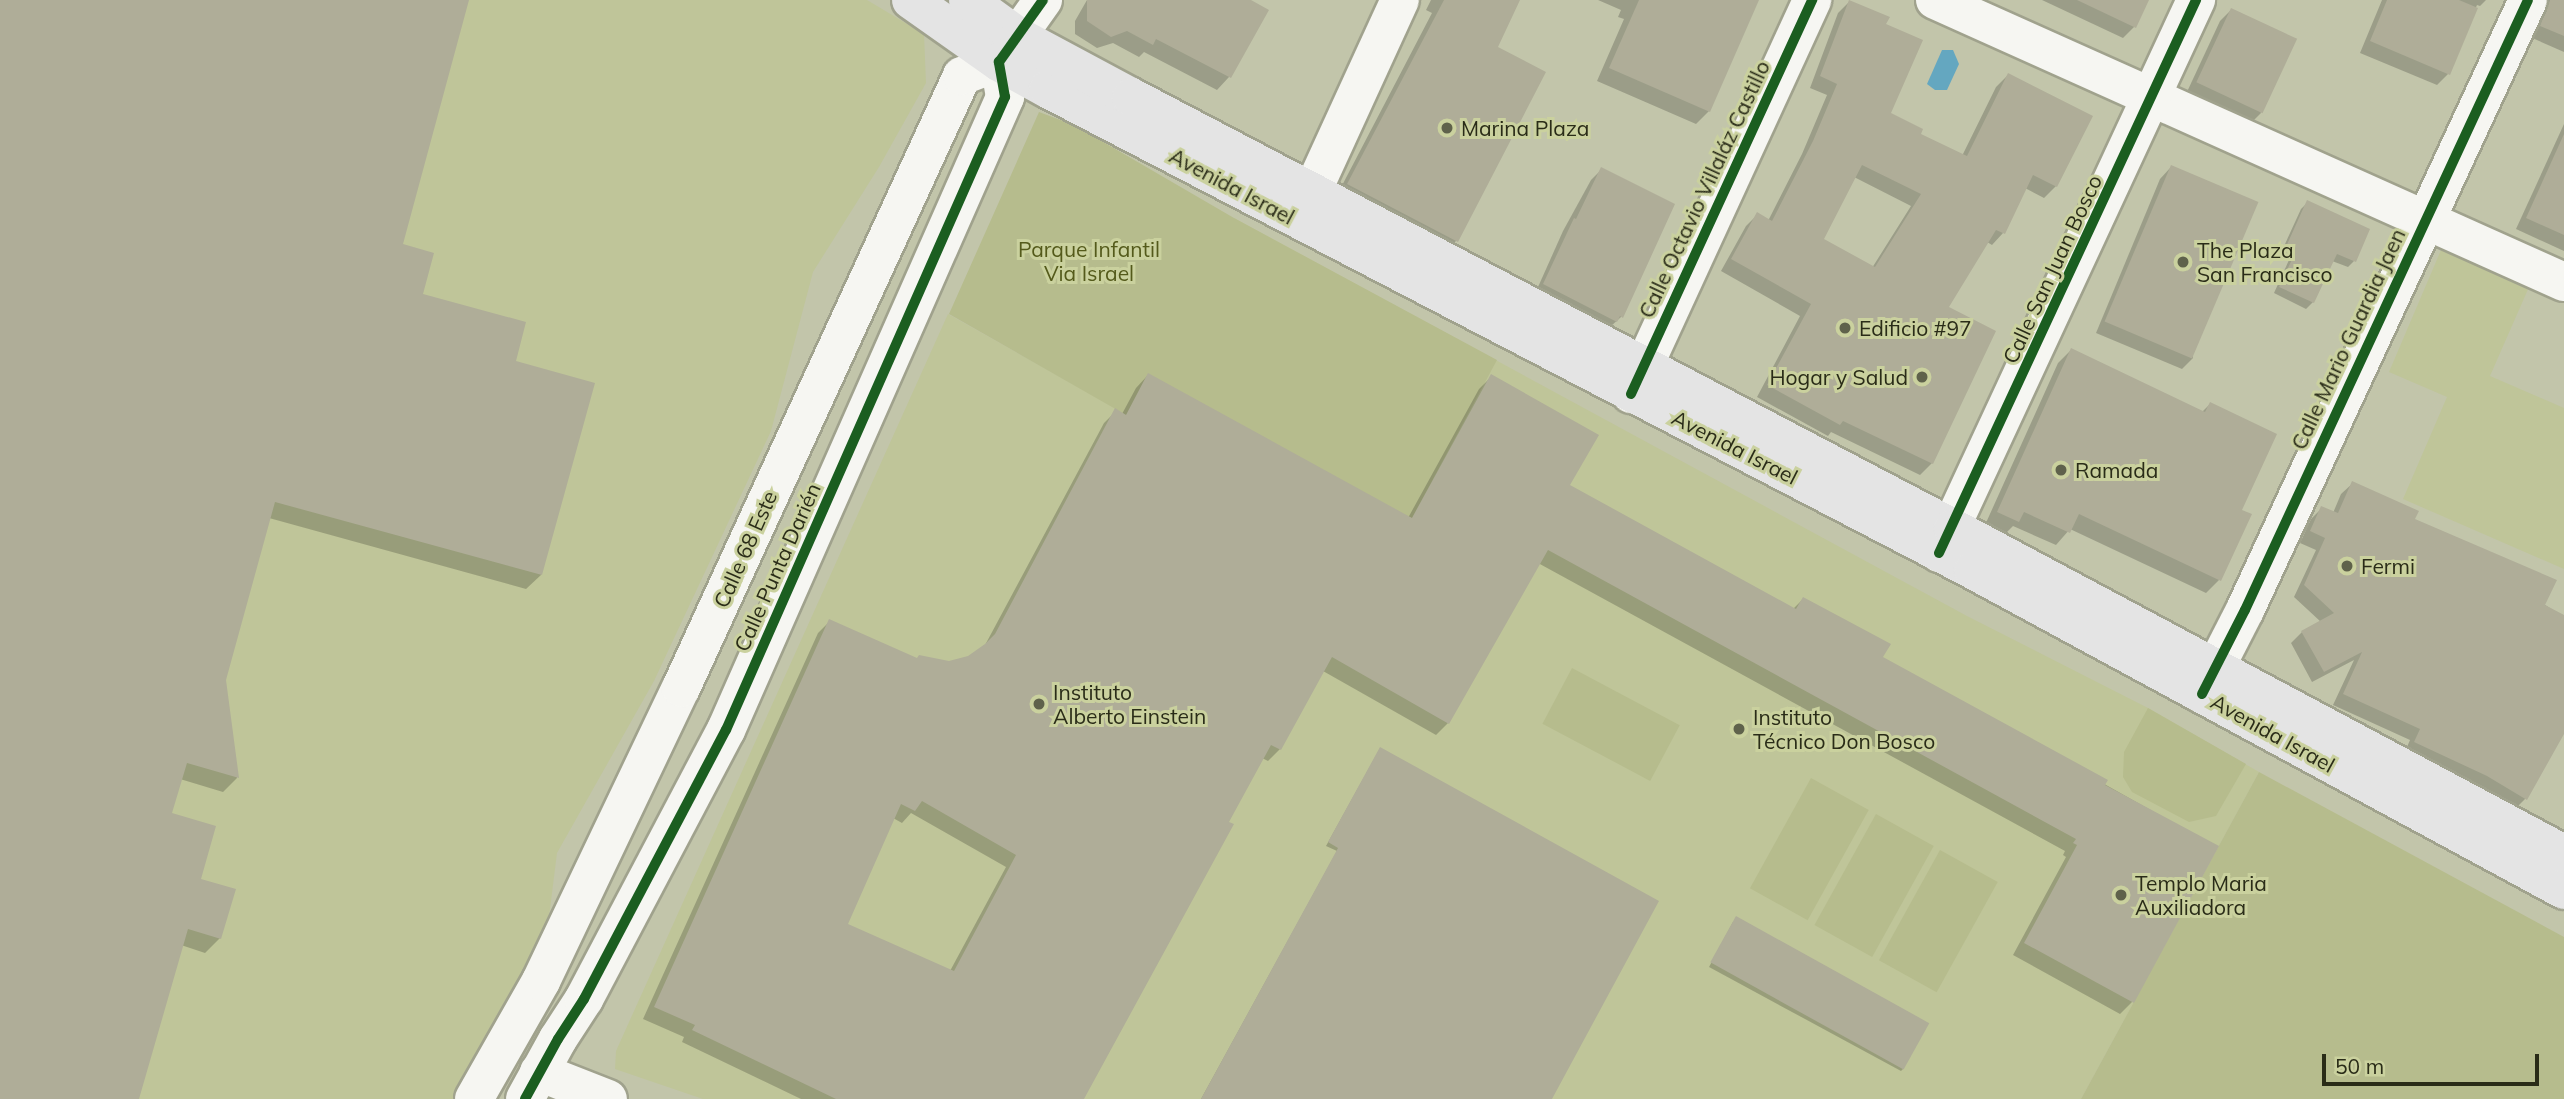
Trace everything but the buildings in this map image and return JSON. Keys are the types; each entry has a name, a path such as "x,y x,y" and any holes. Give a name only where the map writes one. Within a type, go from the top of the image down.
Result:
{"main road":[{"name":"Avenida Israel","path":"911,0 2209,680 2564,854"},
{"name":"Avenida Israel","path":"968,0 1009,50 1312,192 1637,381"},
{"name":"Avenida Israel","path":"2209,680 2564,890"}],"street":[{"path":"1009,50 1043,0"},
{"path":"1312,192 1400,0"},
{"name":"Calle Octavio Villaláz Castillo","path":"1637,381 1812,0"},
{"path":"1935,0 2564,282"},
{"name":"Calle San Juan Bosco","path":"1946,540 2154,96 2196,0"},
{"name":"Calle Mario Guardia Jaen","path":"2209,680 2528,0"},
{"name":"Calle 68 Este","path":"474,1099 541,981 681,688 962,76 1009,50"},
{"name":"Calle Punta Darién","path":"532,1086 584,999 726,730 1005,97 1009,50"},
{"path":"532,1086 608,1099"}],"shaded area":[{"path":"0,0 867,0 924,34 926,83 879,167 813,272 771,431 654,681 557,853 541,981 474,1099 0,1099"},
{"path":"1234,218 1967,616 2148,708 2259,772 2081,1099 703,1099 615,1069 616,1051 948,314 1126,414"},
{"path":"2441,250 2529,287 2490,376 2564,408 2564,569 2403,499 2447,397 2389,372"}],"green space":[{"name":"Parque Infantil Via Israel","path":"1039,112 1074,125 1234,218 1497,360 1412,518 1126,415 949,314"},
{"path":"1572,668 1680,725 1650,781 1542,724"},
{"path":"2148,708 2246,764 2216,816 2189,822 2132,792 2123,777 2124,752"},
{"path":"2259,772 2564,937 2564,1099 2081,1099"},
{"path":"1811,778 1869,810 1808,920 1750,888"},
{"path":"1876,814 1934,846 1872,957 1814,925"},
{"path":"1940,850 1998,882 1937,992 1879,960"}],"water":[{"path":"1942,50 1953,50 1959,64 1947,90 1935,90 1927,84"}],"cycle path":[{"path":"525,1099 584,999 726,730 1005,97 999,62 1043,0"},
{"path":"1631,394 1812,0"},
{"path":"1939,553 2196,0"},
{"path":"2202,694 2245,610 2528,0"}],"place":[{"name":"Marina Plaza","path":"1447,128"},
{"name":"The Plaza San Francisco","path":"2183,262"},
{"name":"Edificio #97","path":"1845,328"},
{"name":"Hogar y Salud","path":"1922,377"},
{"name":"Ramada","path":"2061,470"},
{"name":"Fermi","path":"2347,566"},
{"name":"Instituto Alberto Einstein","path":"1039,704"},
{"name":"Instituto Técnico Don Bosco","path":"1739,729"},
{"name":"Templo Maria Auxiliadora","path":"2121,895"}]}
